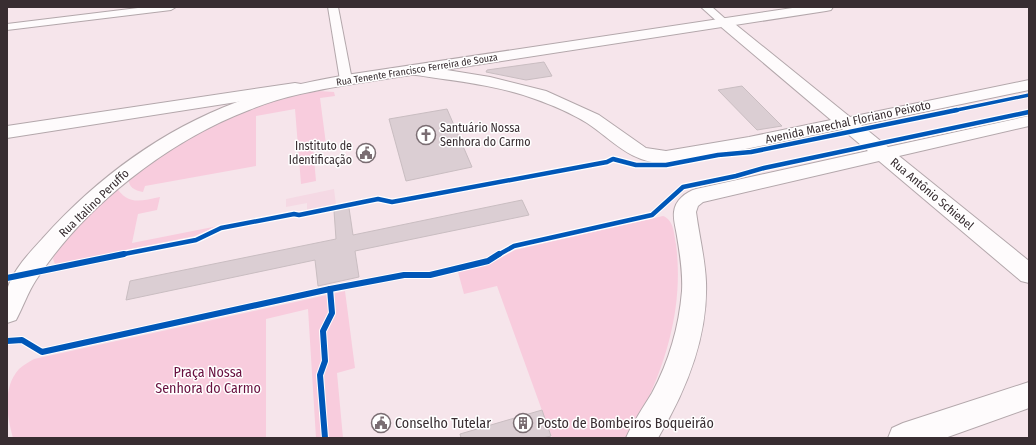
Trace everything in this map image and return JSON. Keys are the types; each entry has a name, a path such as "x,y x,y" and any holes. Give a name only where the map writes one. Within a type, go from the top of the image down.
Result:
{"street":[{"path":"7,26 171,7"},
{"path":"333,7 346,80"},
{"name":"Rua Antônio Schiebel","path":"706,7 1029,274"},
{"name":"Rua Tenente Francisco Ferreira de Souza","path":"7,132 826,7"},
{"name":"Avenida Marechal Floriano Peixoto","path":"416,70 490,82 540,95 587,116 641,153 666,156 749,143 1029,85"},
{"name":"Rua Italino Peruffo","path":"7,313 28,274 61,234 106,187 144,157 208,121 259,100 290,91 346,80"},
{"path":"641,438 657,412 674,377 687,341 692,316 694,289 692,260 685,212 691,199 696,196 1029,121"},
{"path":"7,286 28,274"},
{"path":"903,438 1029,395"}],"shaded area":[{"path":"334,189 336,205 307,210 307,203 286,207 286,199"}],"green space":[{"path":"319,91 334,92 335,96 320,98 326,144 313,147 316,181 301,184 295,109 256,116 256,166 145,186 143,192 134,189 130,185 129,175 220,119 285,97"},
{"path":"115,185 124,196 129,199 146,200 160,197 157,210 138,214 132,243 218,226 195,236 55,264 53,259 57,249"},
{"path":"663,216 667,218 674,232 678,265 678,285 673,325 668,344 662,364 645,406 625,438 552,438 497,286 464,294 458,272 490,264 515,250"},
{"name":"Praça Nossa Senhora do Carmo","path":"345,291 355,368 337,373 343,438 316,438 308,309 266,319 266,438 13,438 7,402 10,385 19,369 34,359"}],"building":[{"path":"544,62 552,76 526,80 486,72 487,70"},
{"path":"742,86 782,126 757,130 718,90"},
{"name":"Santuário Nossa Senhora do Carmo","path":"447,109 472,167 406,181 389,119"},
{"path":"522,200 529,215 355,251 359,277 318,286 315,260 126,300 130,281 336,239 334,211 349,208 353,235"},
{"name":"Posto de Bombeiros Boqueirão","path":"542,410 551,436 543,438 461,438 460,434"}],"cycle path":[{"path":"7,278 196,240 221,228 294,214 299,215 378,199 392,202 607,162 613,159 636,165 666,165 718,155 751,152 1029,95"},
{"path":"7,341 22,340 42,352 330,289 404,275 430,275 488,261 514,246 652,215 683,187 736,176 764,168 1029,112"},
{"path":"325,438 320,375 325,361 323,331 332,313 330,289"}],"place":[{"name":"Santuário Nossa Senhora do Carmo","path":"426,135"},
{"name":"Instituto de Identificação","path":"366,153"},
{"name":"Conselho Tutelar","path":"381,423"},
{"name":"Posto de Bombeiros Boqueirão","path":"523,423"}]}
